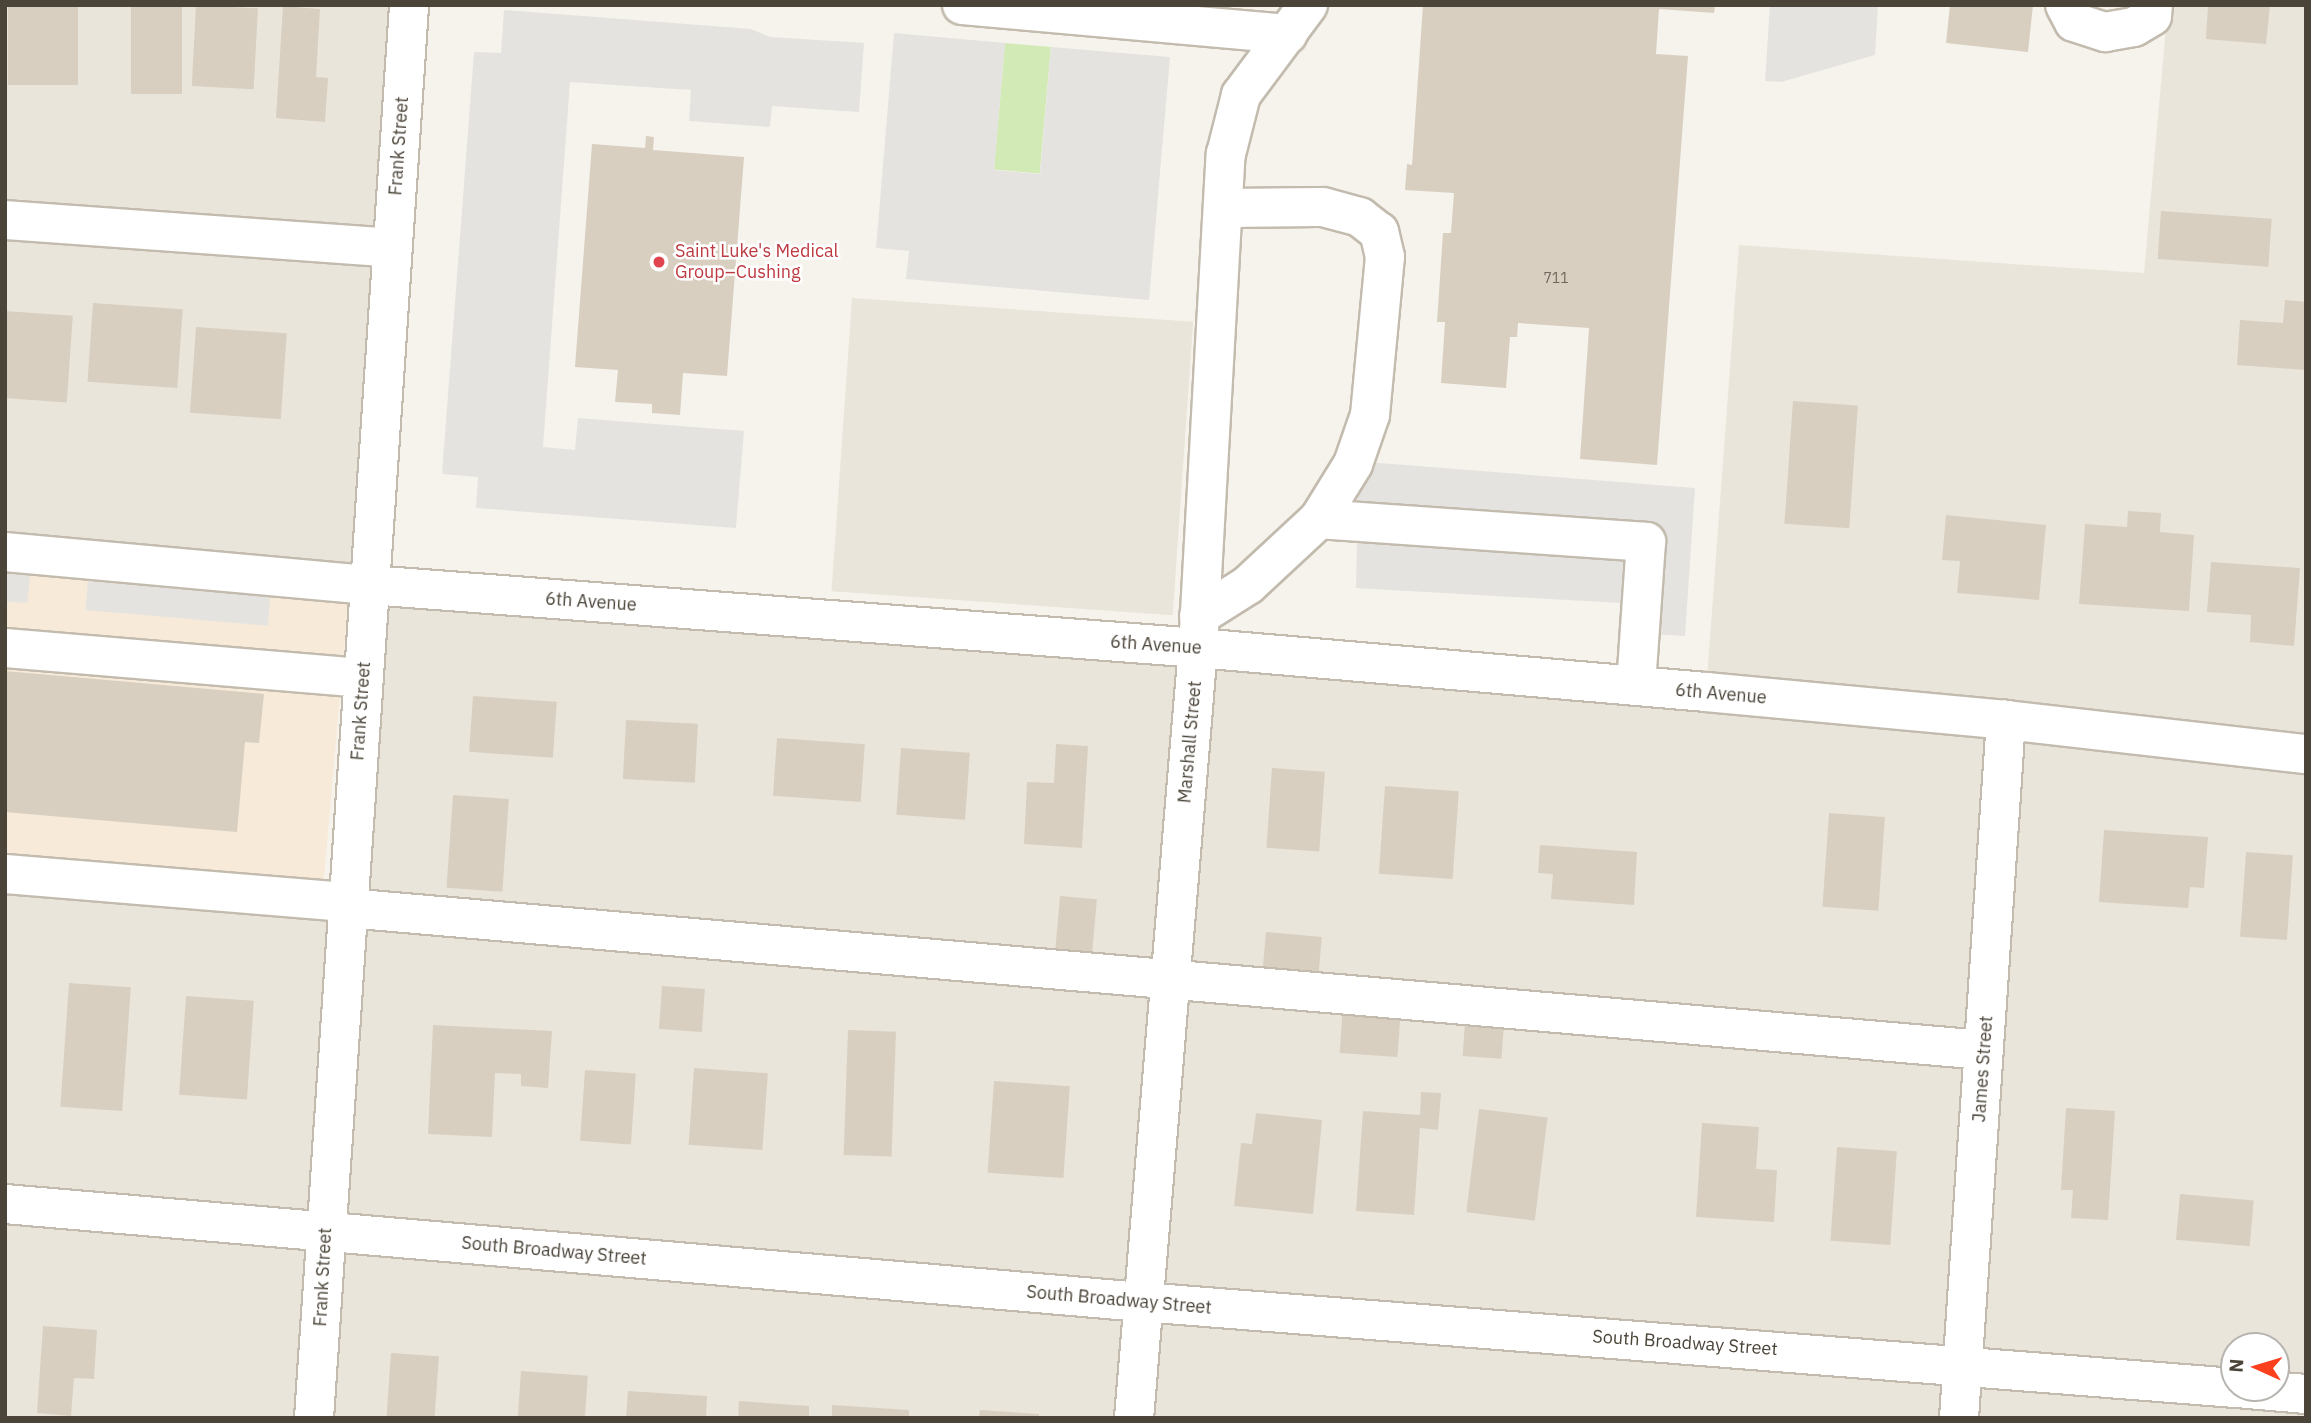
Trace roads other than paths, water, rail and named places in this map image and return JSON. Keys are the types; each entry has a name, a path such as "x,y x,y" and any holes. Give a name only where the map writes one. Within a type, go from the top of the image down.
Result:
{"street":[{"name":"Frank Street","path":"314,1418 409,5"},
{"path":"962,5 1298,20"},
{"path":"2065,5 2074,22 2105,32 2134,27 2152,16 2153,5"},
{"name":"Marshall Street","path":"1134,1418 1198,632 1226,153 1241,95 1298,20"},
{"path":"1198,632 1319,519 1353,464 1370,415 1385,257 1379,232 1360,217 1323,207 1223,208"},
{"path":"5,220 392,248"},
{"path":"1319,519 1646,541 1636,686"},
{"name":"6th Avenue","path":"5,552 370,585 1198,632 1636,686 2006,720 2306,754"},
{"path":"5,648 363,678"},
{"name":"James Street","path":"1959,1418 2006,720"},
{"path":"5,874 1169,980 1984,1050"},
{"name":"South Broadway Street","path":"5,1204 1142,1302 1962,1364 2220,1387"}],"place":[{"name":"Saint Luke's Medical Group–Cushing","path":"659,262"}]}
